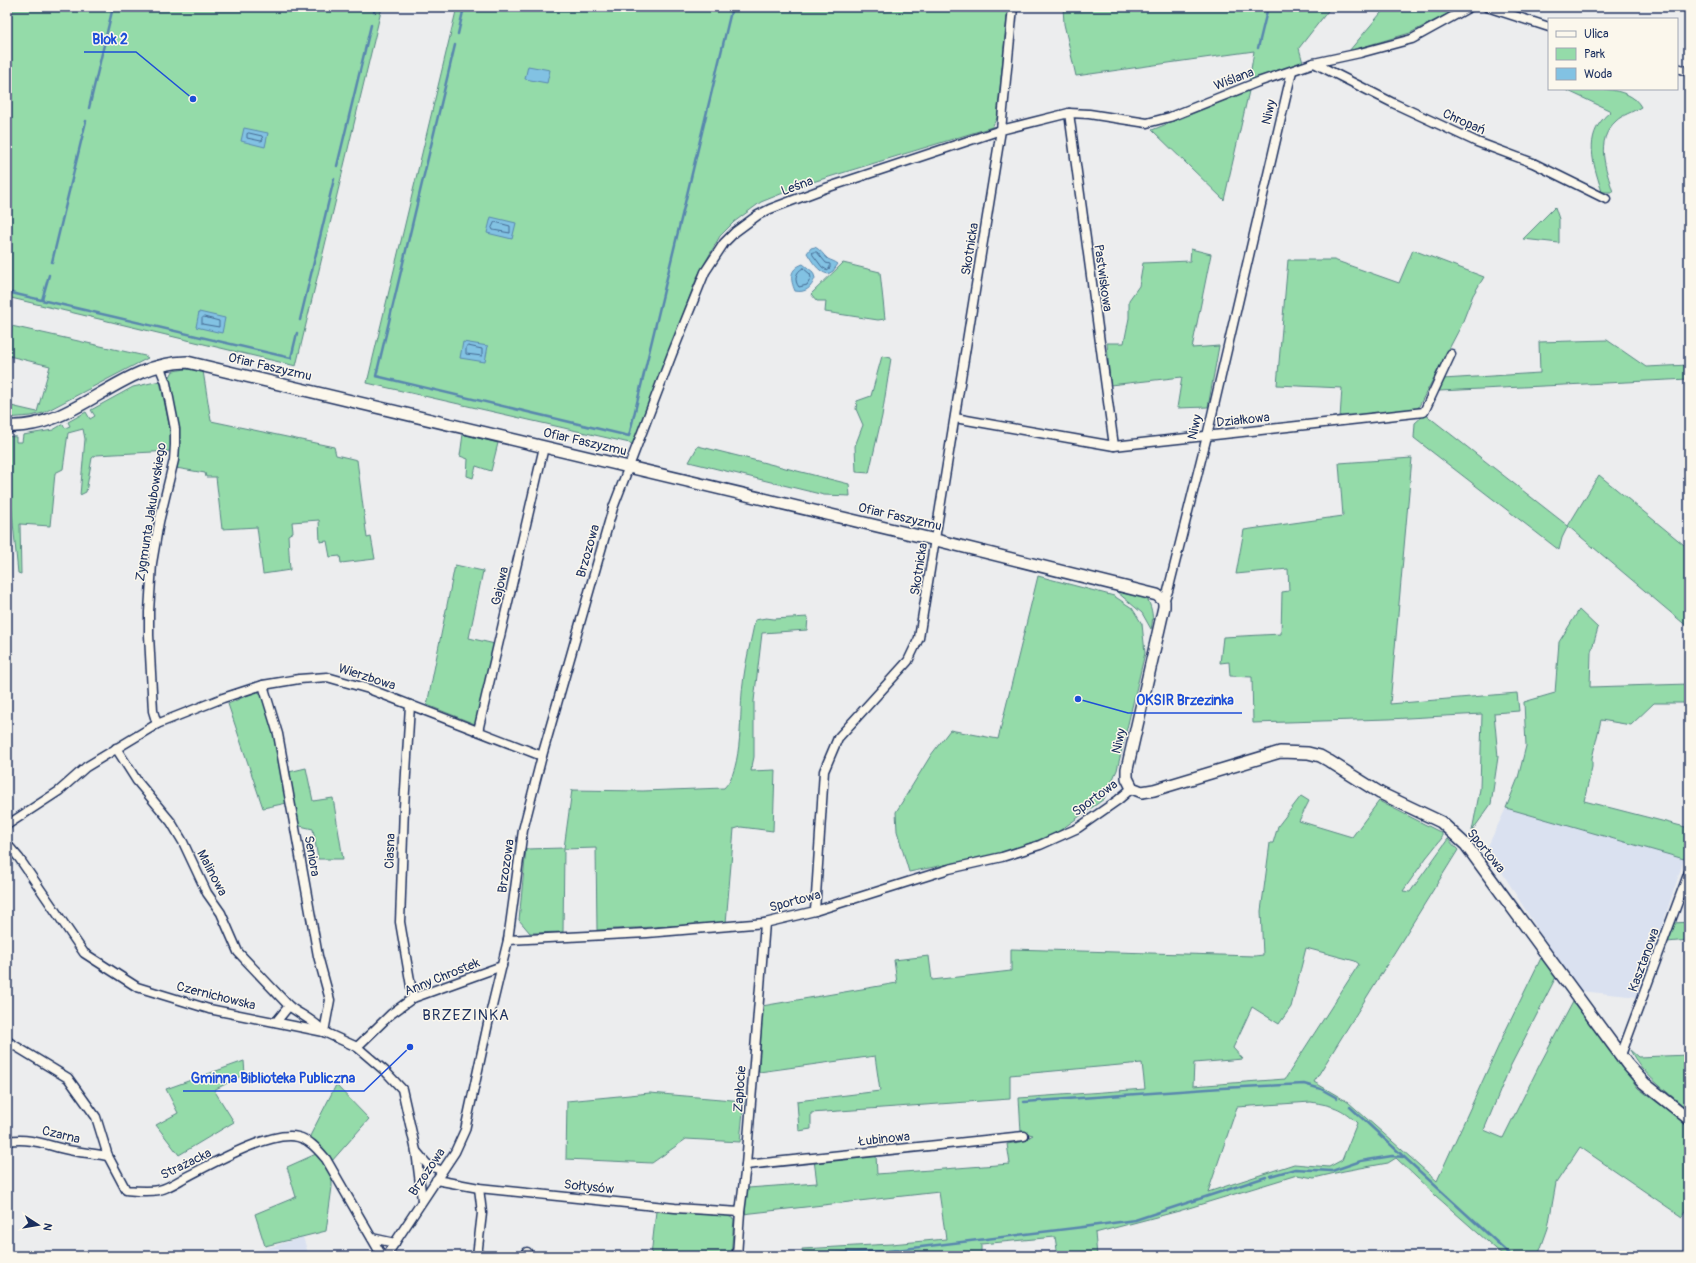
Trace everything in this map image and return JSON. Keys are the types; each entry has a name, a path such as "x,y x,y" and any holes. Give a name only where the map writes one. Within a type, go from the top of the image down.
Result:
{"street":[{"path":"1001,130 1013,7"},
{"name":"Wiślana","path":"1001,130 1069,113 1089,114 1147,123 1170,117 1258,82 1314,63 1360,53 1412,39 1470,7"},
{"path":"1487,7 1548,27"},
{"name":"Chropań","path":"1314,63 1392,103 1477,142 1533,163 1606,200"},
{"path":"1678,68 1689,72"},
{"name":"Niwy","path":"1132,788 1127,778 1127,769 1164,607 1164,601 1168,591 1207,436 1292,71"},
{"name":"Pastwiskowa","path":"1069,113 1114,446"},
{"name":"Skotnicka","path":"815,911 824,771 838,738 908,661 919,638 1001,130"},
{"name":"Leśna","path":"630,467 672,354 706,272 724,243 735,232 758,215 793,200 1001,130"},
{"name":"Działkowa","path":"955,418 1114,446 1424,412 1451,354"},
{"name":"Ofiar Faszyzmu","path":"7,426 21,427 38,424 51,419 123,380 159,365 173,362 200,364 1150,592 1157,595 1164,601"},
{"name":"Zygmunta Jakubowskiego","path":"157,724 154,711 149,635 152,563 159,522 174,460 175,445 175,429 166,383 159,365"},
{"name":"Gajowa","path":"478,731 544,447"},
{"name":"Brzozowa","path":"386,1256 455,1152 465,1130 473,1101 489,1019 508,940 523,830 542,756 613,508 630,467"},
{"name":"Wierzbowa","path":"157,724 223,698 263,685 299,679 328,677 369,689 542,756"},
{"name":"Seniora","path":"263,685 278,734 318,956 330,1000 324,1032"},
{"name":"Ciasna","path":"410,705 404,807 400,922 413,998"},
{"path":"7,825 59,791 86,767 157,724"},
{"name":"Malinowa","path":"116,748 137,781 175,829 207,893 221,913 238,952 289,1006 300,1015 320,1026 324,1032"},
{"name":"Sportowa","path":"508,940 647,933 765,923 815,911 949,869 1002,857 1040,845 1078,828 1118,800 1132,788 1142,792 1154,790 1280,752 1308,753 1320,756 1380,793 1441,822 1466,845 1569,982 1621,1056 1644,1083 1689,1119"},
{"name":"Czernichowska","path":"7,844 19,858 84,953 137,987 209,1009 324,1032 357,1047 385,1071 402,1090 416,1151 422,1200"},
{"name":"Kasztanowa","path":"1621,1056 1689,872"},
{"name":"Zapłocie","path":"737,1256 740,1212 746,1165 765,923"},
{"name":"Anny Chrostek","path":"357,1047 391,1014 413,998 502,966"},
{"path":"276,1022 289,1006"},
{"name":"Strażacka","path":"7,1041 68,1078 96,1117 108,1156 126,1190 144,1192 161,1190 248,1147 284,1136 297,1137 306,1140 315,1146 326,1159 382,1256"},
{"name":"Łubinowa","path":"746,1165 1024,1136"},
{"name":"Czarna","path":"7,1141 35,1140 73,1151 108,1156"},
{"path":"416,1151 427,1164 442,1171"},
{"name":"Sołtysów","path":"436,1180 479,1188 675,1208 740,1212"},
{"path":"477,1256 482,1213 479,1188"},
{"path":"372,1238 395,1243"}],"shaded area":[{"path":"1506,808 1684,859 1639,997 1580,991 1541,935 1487,848"},
{"path":"303,1237 309,1256 242,1256"}],"green space":[{"path":"7,7 382,7 296,366 7,297"},
{"path":"457,7 1008,7 997,118 992,127 803,185 761,202 734,222 720,236 697,277 634,444 367,383"},
{"path":"1063,7 1331,7 1299,48 1303,63 1249,82 1254,51 1076,76 1064,24"},
{"path":"1386,7 1461,7 1410,33 1349,51"},
{"path":"1566,90 1617,91 1627,94 1641,107 1618,119 1609,129 1605,137 1605,165 1613,192 1602,192 1594,165 1592,146 1593,137 1603,119 1611,111"},
{"path":"1249,91 1224,200 1152,130"},
{"path":"1555,207 1559,219 1559,243 1523,239"},
{"path":"1191,249 1211,254 1192,348 1219,346 1208,407 1177,408 1182,377 1110,385 1107,343 1124,343 1129,318 1129,300 1139,286 1143,263 1190,261"},
{"path":"1413,250 1484,277 1473,295 1461,326 1418,408 1410,411 1340,418 1342,388 1277,385 1288,260 1334,260 1399,283"},
{"path":"843,263 880,272 885,319 878,320 825,312 826,301 817,301 811,294"},
{"path":"7,325 145,356 148,358 43,413 31,416 7,418 7,405 37,412 50,366 9,356 7,361"},
{"path":"1607,340 1646,367 1689,365 1689,379 1439,391 1443,379 1540,373 1539,342"},
{"path":"882,356 891,358 882,416 869,473 856,472 855,446 863,425 856,409 857,401 871,396"},
{"path":"186,369 203,371 211,421 334,447 336,455 357,460 367,538 371,537 375,559 341,563 340,556 330,557 327,541 320,542 319,520 292,522 293,532 288,535 290,570 263,574 257,527 222,529 216,477 206,477 205,473 176,468 168,381 173,371"},
{"path":"160,381 170,429 172,451 96,455 92,458 86,492 80,495 85,439 83,429 68,433 63,469 55,473 50,526 20,524 21,574 18,573 10,492 7,485 7,436 16,437 16,442 22,442 23,435 53,430 63,424 65,428 70,426 68,422 86,412 90,419 95,416 91,410 133,387"},
{"path":"1425,414 1568,526 1562,538 1559,550 1414,438 1415,423"},
{"path":"463,434 498,443 491,471 476,466 473,478 467,476 468,459 460,456"},
{"path":"698,446 849,484 850,496 824,495 689,462"},
{"path":"1412,458 1390,704 1517,693 1519,711 1494,713 1498,757 1491,804 1472,831 1480,789 1482,714 1389,719 1253,723 1252,677 1230,676 1229,662 1220,663 1223,637 1281,634 1282,592 1289,591 1288,569 1236,574 1244,530 1343,516 1339,463"},
{"path":"1599,475 1689,549 1689,628 1568,526"},
{"path":"455,565 483,571 469,638 495,644 475,724 427,705"},
{"path":"1038,576 1114,596 1132,608 1142,624 1145,653 1117,770 1104,799 1055,834 1000,854 909,872 897,831 896,812 931,755 950,730 998,739"},
{"path":"1117,592 1141,596 1148,600 1152,614 1151,629 1142,613"},
{"path":"1579,610 1598,628 1591,652 1590,687 1689,684 1689,703 1654,703 1631,725 1601,720 1584,801 1689,828 1689,849 1684,859 1506,808 1518,778 1526,746 1524,702 1555,693 1559,642"},
{"path":"808,617 807,630 762,633 754,701 754,757 751,771 775,770 773,831 741,827 734,829 726,923 597,930 596,848 564,849 563,932 530,933 519,920 526,849 564,848 572,790 643,791 724,788 735,767 738,754 744,676 755,620 766,618"},
{"path":"257,691 262,695 274,732 287,803 263,808 228,704"},
{"path":"306,768 313,801 333,798 343,859 318,859 313,829 296,825 289,772"},
{"path":"1301,796 1309,801 1299,821 1352,837 1379,801 1442,833 1442,838 1403,891 1410,892 1448,839 1458,850 1314,1082 1348,1102 1437,1181 1504,1034 1542,956 1557,975 1510,1067 1484,1130 1503,1138 1573,1002 1638,1088 1689,1126 1689,1204 1682,1217 1580,1147 1556,1183 1548,1228 1538,1256 1504,1256 1436,1196 1396,1158 1388,1163 1314,1178 1297,1175 1179,1211 1095,1233 1097,1256 1058,1256 1055,1237 981,1244 981,1256 803,1256 802,1249 946,1239 939,1192 743,1214 748,1188 817,1183 814,1160 876,1155 877,1174 1010,1164 1007,1144 1021,1142 1033,1135 1021,1132 1019,1098 1145,1089 1142,1063 1010,1075 1010,1099 811,1113 811,1129 799,1131 797,1101 880,1091 875,1056 759,1072 762,1006 897,983 894,960 929,956 932,980 1011,971 1011,949 1263,955 1261,911 1270,843 1273,843 1278,826","holes":["1306,948 1355,961 1359,964 1285,1079 1193,1086 1194,1063 1243,1059 1233,1048 1252,1007 1279,1024 1291,1007","1311,1102 1341,1110 1357,1123 1342,1160 1329,1167 1294,1164 1208,1192 1237,1107"]},
{"path":"1689,922 1689,940 1667,942 1674,923"},
{"path":"1630,1050 1638,1057 1689,1055 1689,1106 1685,1107 1654,1081 1641,1067"},
{"path":"244,1061 245,1074 214,1090 234,1122 179,1155 156,1125 178,1113 166,1089"},
{"path":"336,1085 369,1119 331,1162 309,1138"},
{"path":"650,1093 744,1101 740,1142 686,1139 652,1163 566,1159 567,1101"},
{"path":"316,1154 332,1174 332,1187 326,1231 265,1246 255,1214 296,1197 287,1167"},
{"path":"656,1211 728,1216 734,1219 731,1256 651,1256"}],"water":[{"path":"528,66 550,70 547,83 525,79"},
{"path":"244,128 268,133 265,147 241,141"},
{"path":"491,217 516,223 512,239 487,233"},
{"path":"815,247 828,259 838,264 833,271 828,274 824,273 813,263 807,253 811,248"},
{"path":"803,264 813,272 815,278 812,285 808,289 795,291 792,282 792,275 798,266"},
{"path":"199,312 225,318 222,333 196,327"},
{"path":"463,342 488,346 485,362 460,358"}],"waterway":[{"path":"89,108 113,7"},
{"path":"374,12 375,7"},
{"path":"458,34 464,7"},
{"path":"455,45 376,376 629,436 732,7"},
{"path":"1258,48 1268,7"},
{"path":"337,166 371,25"},
{"path":"52,262 86,121"},
{"path":"300,320 334,179"},
{"path":"42,300 49,275"},
{"path":"7,292 291,358 297,333"},
{"path":"1024,1102 1222,1088 1304,1084 1321,1089 1337,1098"},
{"path":"1350,1107 1404,1157"},
{"path":"1270,1176 1295,1169 1332,1171 1361,1161 1392,1156 1404,1157 1512,1256"},
{"path":"809,1254 888,1251 1135,1220 1266,1177"}],"place":[{"name":"Blok 2","path":"193,99"},
{"name":"OKSIR Brzezinka","path":"1078,699"},
{"name":"Gminna Biblioteka Publiczna","path":"410,1047"}],"district":[{"name":"BRZEZINKA","path":"466,1015"}]}
